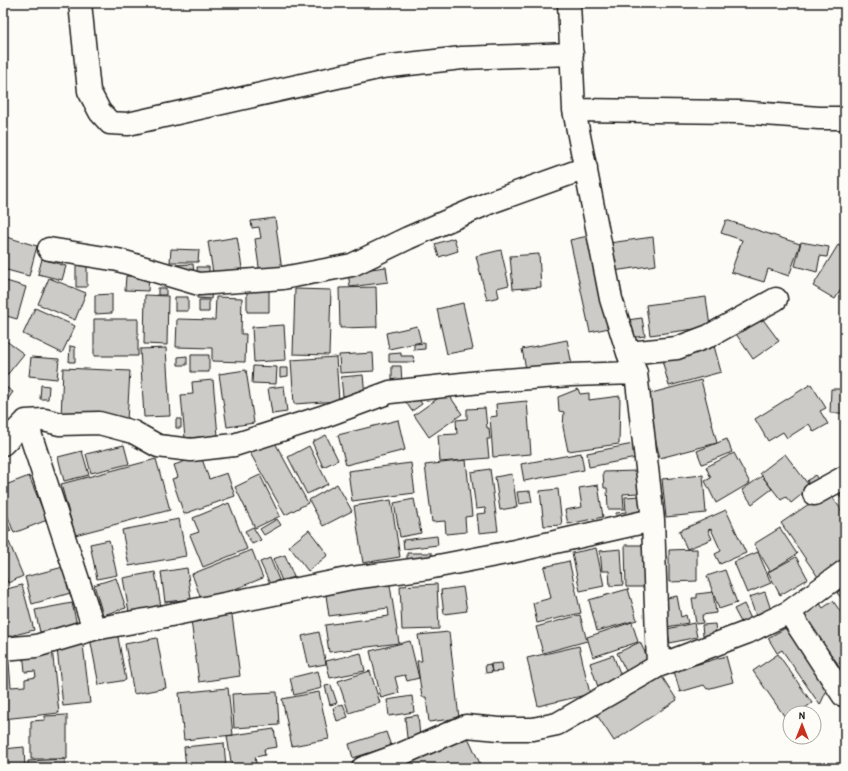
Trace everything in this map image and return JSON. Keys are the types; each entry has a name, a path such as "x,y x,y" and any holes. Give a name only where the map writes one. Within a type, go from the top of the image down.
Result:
{"street":[{"path":"80,3 89,91 100,112 110,122 128,124 382,67 462,58 572,54"},
{"path":"569,3 574,110 610,299 636,373 653,520 658,666"},
{"path":"574,110 738,112 819,118 845,118"},
{"path":"49,249 118,260 199,284 283,278 352,266 408,238 491,202 586,168"},
{"path":"628,353 677,348 709,336 776,299"},
{"path":"3,444 26,420 44,420 60,424 99,423 132,432 158,446 191,450 234,445 322,418 390,392 480,382 570,375 636,373"},
{"path":"26,420 94,629"},
{"path":"814,494 845,477"},
{"path":"3,649 36,646 94,629 151,619 352,578 428,568 506,553 653,520"},
{"path":"363,768 402,762 466,726 499,729 533,729 557,724 658,666 748,632 789,612 845,571"},
{"path":"789,612 843,695"}],"building":[{"path":"275,218 282,271 260,274 255,239 261,238 259,227 252,228 251,221"},
{"path":"726,220 800,244 789,276 768,269 764,282 731,272 742,240 721,233"},
{"path":"3,236 37,246 29,276 3,269"},
{"path":"588,236 609,328 590,332 570,240"},
{"path":"237,237 243,274 214,279 208,242"},
{"path":"653,237 656,265 613,271 609,243"},
{"path":"454,238 458,251 439,257 435,244"},
{"path":"801,242 829,247 827,257 820,256 817,272 795,266"},
{"path":"838,245 845,249 845,283 835,299 813,286"},
{"path":"171,249 199,250 198,262 170,262"},
{"path":"501,250 509,285 497,288 499,297 487,300 476,256"},
{"path":"539,254 541,287 513,289 510,256"},
{"path":"42,259 66,266 62,280 38,274"},
{"path":"76,260 87,260 87,287 76,287"},
{"path":"193,264 194,274 174,265"},
{"path":"197,267 209,267 209,280 198,280"},
{"path":"386,267 388,282 350,287 348,272"},
{"path":"126,276 149,276 148,291 125,290"},
{"path":"49,278 86,293 75,320 38,304"},
{"path":"3,280 26,287 17,319 3,315"},
{"path":"376,287 377,327 340,328 339,288"},
{"path":"158,288 166,288 166,295 158,295"},
{"path":"198,288 212,289 211,299 197,298"},
{"path":"247,288 269,288 269,312 247,312"},
{"path":"295,289 331,290 329,355 293,354"},
{"path":"112,294 112,313 95,314 95,295"},
{"path":"145,295 168,296 167,345 144,344"},
{"path":"175,297 188,297 188,311 175,311"},
{"path":"216,297 242,298 241,334 246,334 245,362 212,361 212,348 176,347 177,319 215,320"},
{"path":"706,297 710,327 650,335 646,305"},
{"path":"199,300 209,300 209,312 199,312"},
{"path":"463,303 473,349 447,354 437,309"},
{"path":"35,308 75,326 62,353 23,334"},
{"path":"759,314 779,341 753,359 734,331"},
{"path":"642,318 645,336 629,338 627,320"},
{"path":"94,319 138,319 138,356 94,356"},
{"path":"284,325 286,360 254,362 252,327"},
{"path":"417,326 421,342 389,349 386,333"},
{"path":"5,340 24,354 3,380 3,343"},
{"path":"567,340 573,370 528,379 522,349"},
{"path":"713,342 721,372 669,386 661,356"},
{"path":"425,343 425,349 414,350 414,344"},
{"path":"70,346 75,347 75,362 69,362"},
{"path":"166,348 170,416 144,417 140,349"},
{"path":"373,353 374,371 340,373 339,355"},
{"path":"401,353 401,356 413,356 414,362 389,362 389,354"},
{"path":"191,355 209,355 209,372 191,372"},
{"path":"187,356 187,365 178,365 178,357"},
{"path":"31,357 59,359 57,379 29,376"},
{"path":"336,357 339,401 294,404 291,360"},
{"path":"253,366 277,367 276,384 252,383"},
{"path":"392,366 401,366 402,383 392,383"},
{"path":"63,368 130,371 127,421 61,418"},
{"path":"280,368 288,368 288,376 280,377"},
{"path":"246,370 254,423 227,427 219,374"},
{"path":"363,375 365,395 343,396 341,377"},
{"path":"213,380 218,436 185,438 181,395 193,394 192,382"},
{"path":"701,380 717,443 660,458 644,395"},
{"path":"811,384 826,408 820,411 828,424 814,432 809,424 787,438 783,432 768,441 755,419"},
{"path":"3,385 13,392 3,406"},
{"path":"41,385 49,386 48,399 40,399"},
{"path":"284,386 287,412 272,414 268,388"},
{"path":"578,389 580,394 589,393 589,400 620,396 619,444 568,451 563,427 564,412 559,411 558,397"},
{"path":"831,389 845,389 845,413 830,413"},
{"path":"413,391 422,404 412,411 403,398"},
{"path":"447,392 462,414 429,437 414,415"},
{"path":"527,401 531,454 493,457 490,417 497,416 496,404"},
{"path":"485,408 487,428 489,428 490,439 487,439 489,458 440,462 438,435 457,434 456,420 467,419 467,409"},
{"path":"176,419 181,419 181,428 176,428"},
{"path":"398,420 405,450 346,465 338,435"},
{"path":"326,435 338,460 323,467 312,442"},
{"path":"273,439 308,503 285,515 249,451"},
{"path":"727,439 732,452 702,464 697,451"},
{"path":"633,444 636,458 589,467 587,453"},
{"path":"124,445 129,464 91,473 86,454"},
{"path":"309,446 328,484 307,494 288,457"},
{"path":"82,451 89,475 64,481 58,457"},
{"path":"581,453 584,470 524,481 521,464"},
{"path":"734,453 750,483 716,503 705,481 711,478 706,467"},
{"path":"785,454 808,484 803,488 806,491 791,503 786,497 781,500 760,473"},
{"path":"201,456 209,479 227,473 235,496 184,514 172,479 178,477 174,465"},
{"path":"156,459 170,510 75,535 61,484"},
{"path":"466,460 472,516 465,517 466,532 446,534 445,521 432,522 425,465"},
{"path":"411,463 415,493 352,501 348,471"},
{"path":"490,469 498,531 479,533 477,514 486,513 485,508 476,509 471,472"},
{"path":"637,471 638,493 623,494 624,509 608,509 607,488 604,488 603,472"},
{"path":"512,474 517,507 500,510 495,477"},
{"path":"260,475 280,516 255,528 235,487"},
{"path":"703,475 706,513 666,517 662,479"},
{"path":"815,475 823,486 815,492 807,481"},
{"path":"29,476 47,520 14,533 3,504 3,486"},
{"path":"762,476 772,489 752,504 742,490"},
{"path":"845,482 845,504 835,488"},
{"path":"337,484 352,511 323,526 309,500"},
{"path":"598,485 603,517 568,524 565,510 582,507 579,488"},
{"path":"558,489 562,525 544,526 540,491"},
{"path":"530,491 532,502 519,504 517,492"},
{"path":"828,491 845,515 845,559 818,577 781,523"},
{"path":"641,496 643,530 617,532 616,513 626,512 625,497"},
{"path":"414,499 421,533 400,537 394,503"},
{"path":"391,500 400,557 363,563 354,506"},
{"path":"229,503 247,549 203,567 190,535 199,532 193,518"},
{"path":"726,510 746,553 720,564 715,554 721,551 711,529 708,530 712,539 687,549 679,531"},
{"path":"3,514 11,531 3,534"},
{"path":"179,519 186,556 129,566 122,530"},
{"path":"277,519 281,525 264,535 260,529"},
{"path":"253,527 261,540 252,544 245,531"},
{"path":"780,528 797,554 770,571 754,544"},
{"path":"309,530 328,555 308,571 289,546"},
{"path":"437,536 438,545 404,549 403,540"},
{"path":"109,540 117,575 97,579 90,544"},
{"path":"9,542 23,576 8,583 3,571 3,544"},
{"path":"625,545 644,545 645,587 626,587"},
{"path":"596,548 604,586 580,591 572,553"},
{"path":"621,549 623,585 610,586 609,571 602,571 600,551"},
{"path":"697,549 697,581 669,582 669,550"},
{"path":"252,550 263,578 202,602 192,574"},
{"path":"758,552 771,583 747,593 734,562"},
{"path":"407,553 432,553 432,565 407,565"},
{"path":"285,555 294,577 282,581 273,559"},
{"path":"796,557 808,579 780,595 768,572"},
{"path":"270,558 279,580 270,584 260,562"},
{"path":"569,561 581,613 537,623 533,603 551,598 544,567"},
{"path":"67,566 74,592 32,604 25,577"},
{"path":"187,568 191,599 165,602 161,572"},
{"path":"725,570 737,603 719,609 707,576"},
{"path":"155,572 161,607 129,612 123,578"},
{"path":"116,578 126,608 103,615 94,585"},
{"path":"389,579 399,643 329,652 325,625 389,616 388,608 329,616 325,588"},
{"path":"437,584 439,629 402,630 400,586"},
{"path":"22,585 34,630 3,638 3,590"},
{"path":"845,585 845,602 837,593"},
{"path":"463,587 467,611 444,614 441,590"},
{"path":"628,589 637,620 597,631 589,600"},
{"path":"713,592 716,613 702,615 703,623 696,624 692,598 697,598 697,594"},
{"path":"765,592 773,616 758,621 749,597"},
{"path":"677,596 681,617 686,615 688,623 667,627 661,599"},
{"path":"833,601 845,618 845,660 838,664 802,614 819,602 823,608"},
{"path":"72,603 77,625 40,632 35,610"},
{"path":"744,604 752,621 743,626 734,609"},
{"path":"232,615 240,676 199,682 191,620"},
{"path":"580,615 587,641 543,653 536,627"},
{"path":"632,622 638,642 593,657 587,637"},
{"path":"694,623 697,637 670,643 667,629"},
{"path":"715,624 717,644 704,645 702,625"},
{"path":"789,626 829,685 820,705 782,650 777,653 768,638"},
{"path":"117,632 126,680 99,685 90,638"},
{"path":"319,632 326,664 309,667 302,636"},
{"path":"449,632 459,718 429,722 426,697 422,697 417,661 422,661 418,635"},
{"path":"157,638 166,688 134,694 125,644"},
{"path":"410,641 419,678 407,681 405,675 395,677 399,693 381,698 370,651"},
{"path":"640,642 650,663 628,675 617,653"},
{"path":"83,645 90,703 63,706 57,648"},
{"path":"579,646 590,694 538,706 527,658"},
{"path":"52,648 59,713 3,719 3,652 8,651 11,687 25,686 25,679 36,677 35,671 25,672 23,651"},
{"path":"361,653 365,671 330,678 326,661"},
{"path":"778,654 812,703 809,705 782,705 782,713 753,671"},
{"path":"613,655 623,681 599,690 590,663"},
{"path":"726,656 733,682 707,689 704,685 680,692 674,671"},
{"path":"502,663 503,671 492,672 491,664"},
{"path":"490,664 492,672 486,673 485,665"},
{"path":"318,671 322,688 294,695 290,678"},
{"path":"370,671 380,703 349,713 338,681"},
{"path":"659,672 677,700 614,741 595,712"},
{"path":"331,685 337,703 330,705 325,686"},
{"path":"228,688 233,735 184,740 179,693"},
{"path":"277,692 279,725 234,728 232,694"},
{"path":"319,692 329,739 292,746 282,699"},
{"path":"412,696 414,712 389,716 387,700"},
{"path":"343,704 348,717 337,721 333,708"},
{"path":"67,715 67,759 31,759 31,721 45,720 45,716"},
{"path":"418,715 420,737 407,738 405,717"},
{"path":"274,729 277,747 264,749 265,755 255,757 257,768 232,768 227,736"},
{"path":"386,732 391,746 353,758 349,744"},
{"path":"466,733 482,768 411,768 407,759"},
{"path":"224,743 226,768 186,768 184,747"},
{"path":"24,747 25,768 3,768 3,749"},
{"path":"65,759 65,765 70,765 70,768 28,768 28,761"},
{"path":"283,763 284,768 270,768 270,765"},
{"path":"135,765 135,768 100,768"}]}
